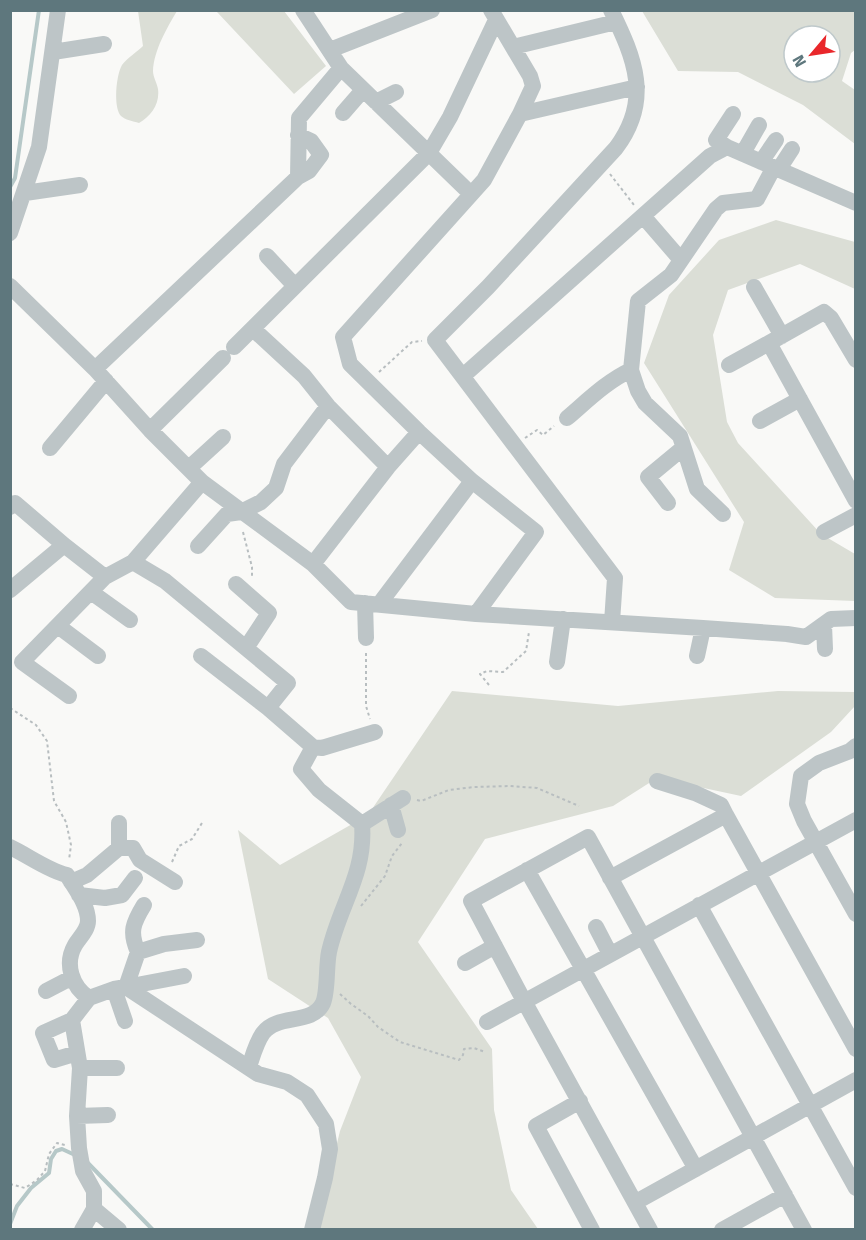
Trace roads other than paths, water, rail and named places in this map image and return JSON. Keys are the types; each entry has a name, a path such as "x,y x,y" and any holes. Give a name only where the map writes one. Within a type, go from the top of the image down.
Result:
{"street":[{"path":"10,233 39,147 58,10"},
{"path":"303,10 341,68 471,194"},
{"path":"330,50 427,12"},
{"path":"476,614 536,532 472,481 350,364 343,337 484,180 520,114 532,86 530,76 494,15"},
{"path":"150,430 429,153 450,117 494,15"},
{"path":"513,47 613,16 631,55 637,87 637,100 629,131 488,287 435,340 516,444 615,578 612,622"},
{"path":"53,52 104,44"},
{"path":"50,448 100,375 298,177 299,118 341,68"},
{"path":"520,114 637,87"},
{"path":"343,113 363,90"},
{"path":"376,102 396,92"},
{"path":"733,114 716,140 855,203"},
{"path":"463,376 710,156 735,150 759,125"},
{"path":"723,514 697,489 680,436 645,402 638,391 631,370 638,301 671,275 716,209 723,203 757,199 771,166 776,140"},
{"path":"771,166 792,149"},
{"path":"25,193 80,185"},
{"path":"643,216 681,260"},
{"path":"267,256 295,286"},
{"path":"10,286 100,375 202,482 313,564 351,602 476,614 703,628 806,637 831,620 855,618"},
{"path":"753,287 800,399 855,501"},
{"path":"729,364 824,312 831,318 855,357"},
{"path":"253,329 304,376 328,406 388,467"},
{"path":"567,417 612,381 631,370"},
{"path":"760,422 800,399"},
{"path":"198,546 227,514 241,512 261,502 276,488 284,465 328,406"},
{"path":"313,564 388,467 419,432"},
{"path":"189,468 223,436"},
{"path":"668,503 648,477 684,448"},
{"path":"366,638 372,603 472,481"},
{"path":"69,696 22,662 105,577 133,562 202,482"},
{"path":"10,507 15,503 105,577"},
{"path":"824,532 855,515"},
{"path":"10,590 64,545"},
{"path":"133,562 165,581 288,683 267,708"},
{"path":"236,584 269,613 246,648"},
{"path":"91,592 130,620"},
{"path":"557,662 563,619"},
{"path":"824,625 825,649"},
{"path":"58,626 98,657"},
{"path":"697,656 703,628"},
{"path":"201,656 313,747 322,748 375,732"},
{"path":"855,746 850,751 819,763 801,776 797,804 855,914"},
{"path":"313,747 301,769 319,790 363,825"},
{"path":"657,781 695,793 721,805 855,1049"},
{"path":"363,825 397,802 398,830"},
{"path":"610,878 726,815"},
{"path":"487,1022 855,820"},
{"path":"119,848 120,823"},
{"path":"249,1067 254,1050 264,1031 278,1022 302,1019 313,1013 323,1003 333,938 363,855 363,825"},
{"path":"647,1228 636,1202 471,902 588,837 804,1230"},
{"path":"10,847 31,857 72,884 105,898 122,896 135,878"},
{"path":"72,884 119,848 133,848 140,860 170,879"},
{"path":"527,870 696,1169"},
{"path":"72,884 84,903 88,922 70,958 71,978 79,992 89,998"},
{"path":"138,952 134,942 133,923 144,905"},
{"path":"699,905 855,1188"},
{"path":"596,927 610,954"},
{"path":"125,1022 120,988 138,952 164,944 197,940"},
{"path":"465,963 495,946"},
{"path":"117,1068 79,1061 54,1060 43,1033 72,1020 89,998 120,988 184,976"},
{"path":"46,991 71,978"},
{"path":"120,988 258,1074 287,1082 307,1095 326,1124 330,1149 312,1230"},
{"path":"72,1020 79,1061 77,1116 79,1148 83,1171 94,1191 94,1209 82,1230"},
{"path":"636,1202 855,1080"},
{"path":"580,1101 536,1126 592,1230"},
{"path":"77,1116 108,1115"},
{"path":"722,1230 785,1195"},
{"path":"94,1209 119,1230"}],"waterway":[{"path":"10,187 15,178 39,10"},
{"path":"10,1224 17,1206 31,1188 49,1173 51,1159 56,1151 62,1149 75,1155"},
{"path":"86,1161 153,1230"}]}
